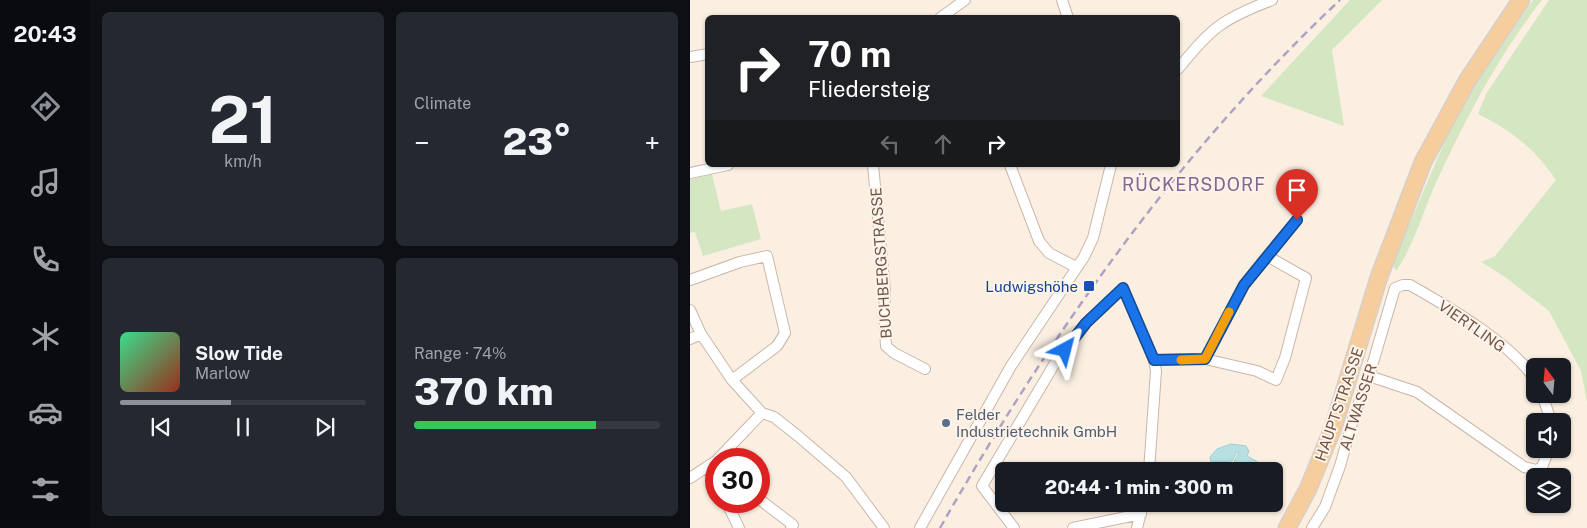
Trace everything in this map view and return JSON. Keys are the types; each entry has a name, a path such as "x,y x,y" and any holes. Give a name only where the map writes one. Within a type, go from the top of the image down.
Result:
{"main road":[{"name":"HAUPTSTRASSE","path":"1287,528 1308,489 1334,428 1379,277 1423,162 1466,81 1520,0"}],"street":[{"path":"955,13 965,0"},
{"path":"1062,0 1067,15"},
{"path":"1180,66 1221,22 1272,0"},
{"path":"690,57 705,54"},
{"path":"690,173 718,167"},
{"name":"BUCHBERGSTRASSE","path":"873,167 885,291 886,346 925,369"},
{"path":"1011,167 1039,241 1049,253 1076,267"},
{"path":"920,528 1011,366 1093,238 1111,167"},
{"path":"1205,359 1244,285 1297,220"},
{"path":"690,280 740,262 768,256 785,333 777,346 732,380"},
{"path":"1154,360 1205,359 1257,371 1276,380 1285,358 1306,278 1267,256"},
{"name":"VIERTLING","path":"1400,286 1410,285 1478,328 1507,349 1526,367"},
{"name":"ALTWASSER","path":"1312,528 1324,507 1370,376 1392,292 1400,286"},
{"path":"1014,528 982,486 1055,364 1086,323 1123,288 1154,360 1156,371 1150,462"},
{"path":"690,310 701,334 732,380 762,413 774,417 846,476 884,528"},
{"path":"690,338 701,334"},
{"path":"1370,376 1417,392 1524,467 1537,470 1542,467 1546,458"},
{"path":"728,448 762,413"},
{"path":"690,478 705,468"},
{"path":"770,507 793,525 791,528"},
{"path":"1073,528 1131,512"},
{"path":"1137,528 1141,512"},
{"path":"732,513 739,528"}],"green space":[{"path":"1350,0 1382,0 1332,50 1344,126 1261,96"},
{"path":"1533,0 1542,0 1511,43 1470,113 1435,185 1408,251 1396,271 1393,266 1400,246 1450,129 1475,84"},
{"path":"1549,0 1587,0 1587,402 1581,371 1549,311 1505,277 1481,262 1495,256 1556,180 1540,159 1521,141 1501,126 1478,114 1486,94"},
{"path":"712,174 721,211 752,204 761,239 703,256 695,232 690,233 690,179"}],"water":[{"path":"1231,444 1246,446 1249,451 1247,456 1258,462 1236,462 1234,461 1239,453 1237,452 1232,461 1211,462 1210,457 1217,449"}],"railway":[{"path":"940,528 1026,385 1120,249 1171,183 1225,119 1281,58 1340,0"}],"slow traffic":[{"path":"1181,360 1205,359 1229,312"}],"place":[{"name":"Ludwigshöhe","path":"1089,286"},
{"name":"Felder Industrietechnik GmbH","path":"946,423"}],"district":[{"name":"RÜCKERSDORF","path":"1194,184"}],"route":[{"path":"1065,350 1086,323 1123,288 1154,360 1205,359 1244,285 1297,220"}]}
